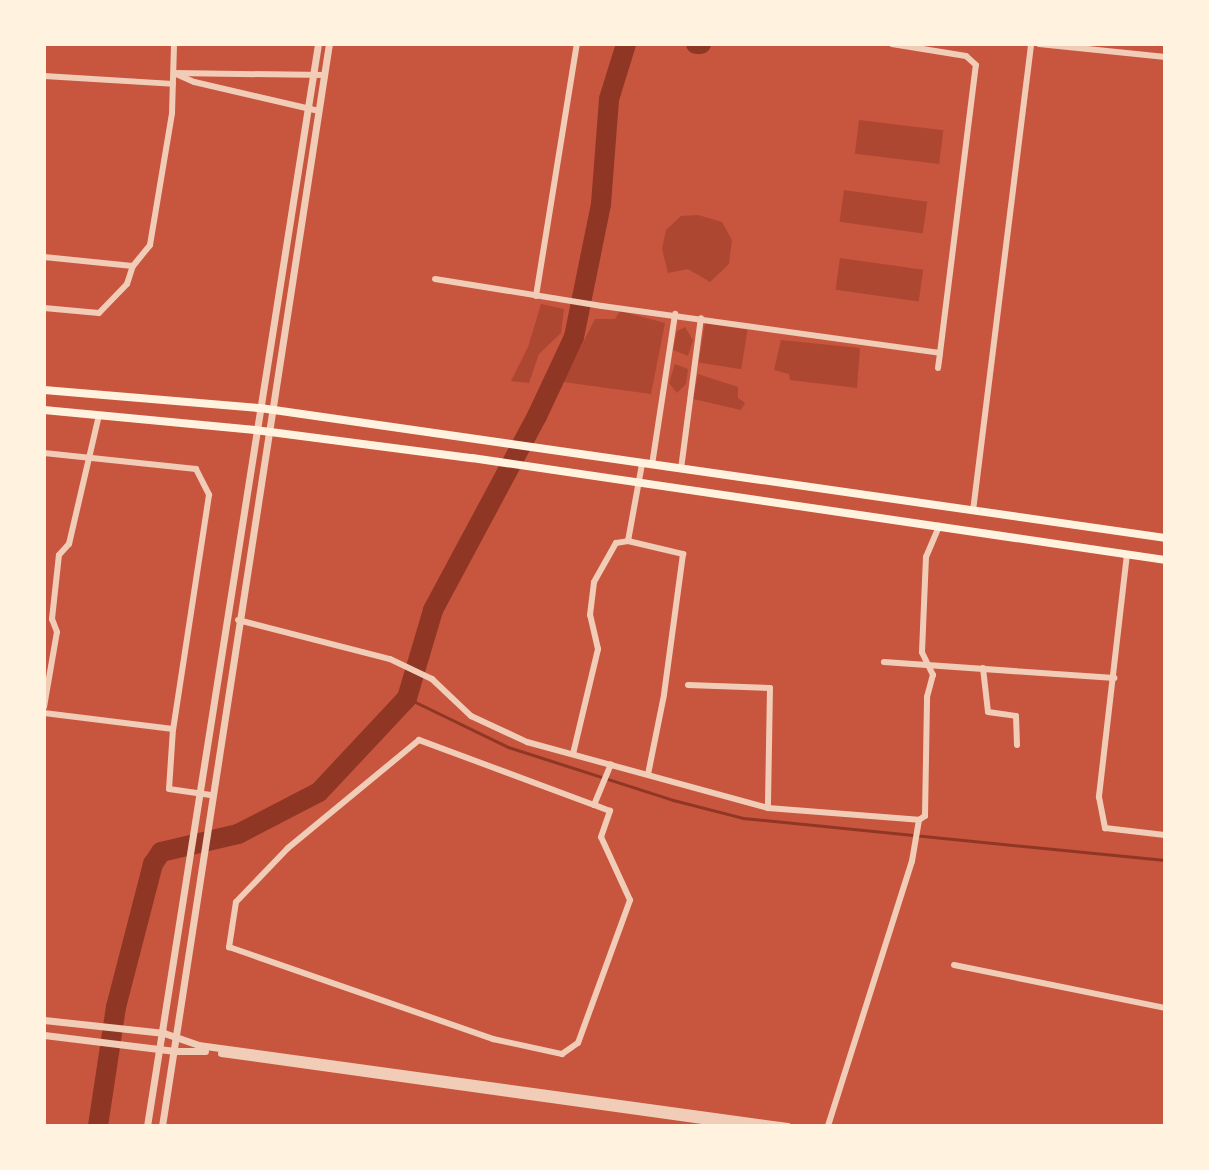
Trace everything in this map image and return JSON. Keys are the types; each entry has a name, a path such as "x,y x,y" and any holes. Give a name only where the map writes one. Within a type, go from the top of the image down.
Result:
{"main road":[{"path":"44,390 260,408 1165,538"},
{"path":"44,410 255,430 472,458 1165,560"}],"street":[{"path":"44,308 99,313 127,284 133,266 150,245 172,113 174,44"},
{"path":"147,1126 318,44"},
{"path":"162,1126 329,44"},
{"path":"536,296 577,44"},
{"path":"892,44 966,56 976,65 938,368"},
{"path":"973,511 1031,44"},
{"path":"1039,44 1165,57"},
{"path":"174,73 325,75"},
{"path":"174,73 194,82 319,111"},
{"path":"44,76 173,84"},
{"path":"44,257 133,266"},
{"path":"435,279 572,302 940,353"},
{"path":"628,541 639,482 647,464 675,314"},
{"path":"681,469 701,318"},
{"path":"99,415 69,544 59,555 52,619 57,632 44,710 173,729"},
{"path":"44,453 196,469 209,495 173,729 169,789 211,795"},
{"path":"828,1126 916,841 918,823 925,816 927,697 933,675 922,652 926,557 939,526"},
{"path":"573,754 598,649 590,615 594,582 616,543 628,541 683,554 664,695 648,774"},
{"path":"1127,554 1099,797 1105,828 1165,835"},
{"path":"238,620 390,659 432,679 471,716 527,742 609,767 648,774 768,808 918,823"},
{"path":"884,662 1114,678"},
{"path":"983,668 988,712 1016,716 1017,745"},
{"path":"688,685 770,688 768,808"},
{"path":"419,740 594,805 610,811 601,837 630,900 578,1043 562,1054 493,1039 229,947 236,902 288,848 419,740"},
{"path":"594,805 609,767"},
{"path":"954,965 1165,1008"},
{"path":"44,1020 131,1028 178,1035 198,1045 787,1126"},
{"path":"44,1035 175,1051 198,1050 745,1126"}],"shaded area":[{"path":"859,120 943,130 939,164 855,154"},
{"path":"844,190 927,202 923,233 840,222"},
{"path":"698,215 722,222 732,240 729,264 710,282 688,269 668,273 662,249 666,230 681,216"},
{"path":"840,258 923,270 919,301 836,290"},
{"path":"541,304 564,309 561,333 539,354 529,383 511,381 528,347"},
{"path":"620,311 665,323 651,394 563,382 595,319 615,319"},
{"path":"705,323 747,330 741,369 699,363"},
{"path":"685,327 693,340 688,356 673,350 677,331"},
{"path":"781,340 860,348 857,388 790,380 789,374 774,370"},
{"path":"675,364 688,369 686,384 677,393 669,383"},
{"path":"698,374 738,387 738,398 745,403 741,410 693,399"}],"waterway":[{"path":"98,1126 116,1007 153,864 161,852 238,834 319,792 407,698 433,610 537,416 574,337 601,204 609,99 626,44"},
{"path":"696,44 701,44"},
{"path":"407,698 508,747 673,800 743,818 1165,860"}]}
